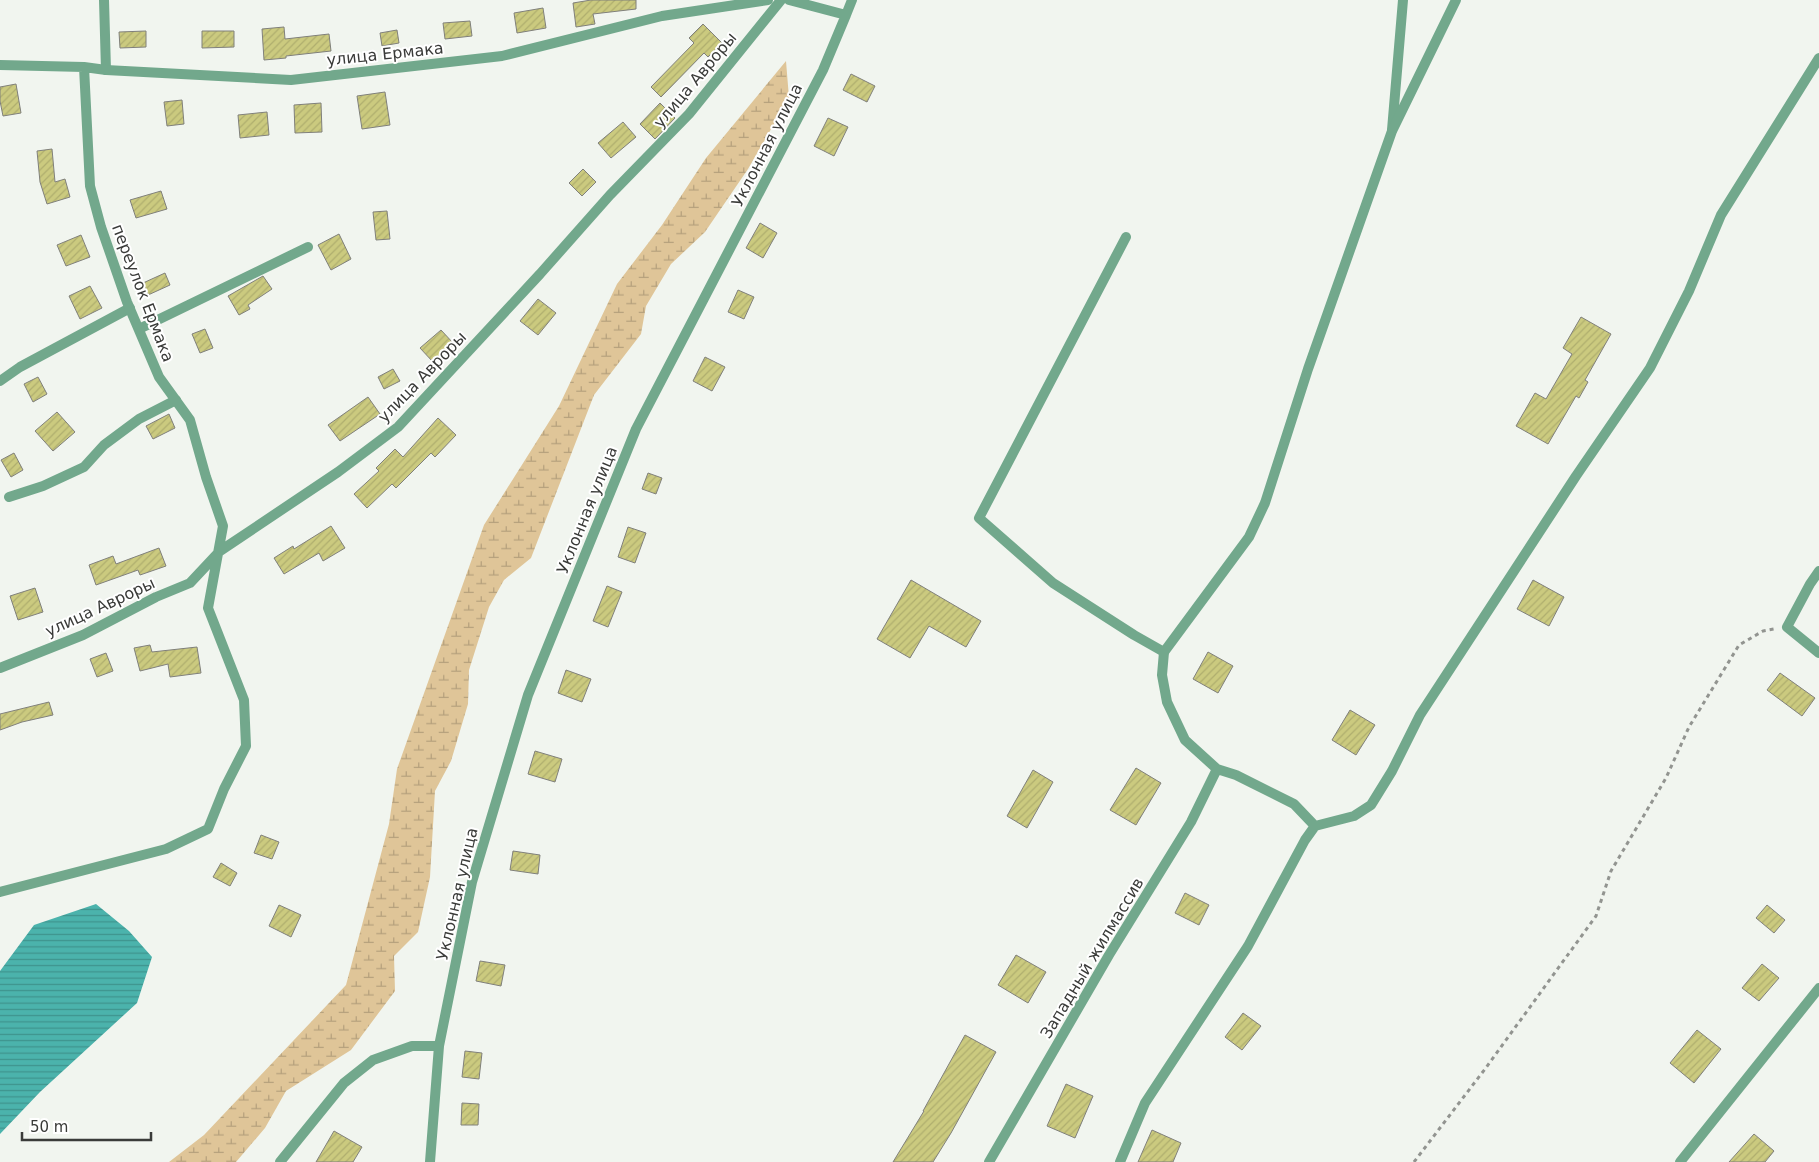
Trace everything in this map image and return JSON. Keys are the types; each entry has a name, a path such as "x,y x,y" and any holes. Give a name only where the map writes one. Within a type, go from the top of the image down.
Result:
{"street":[{"path":"104,0 106,70"},
{"name":"улица Ермака","path":"0,65 84,67 106,70 291,80 502,56 662,16 768,0"},
{"name":"улица Авроры","path":"0,668 83,635 156,597 190,583 220,551 338,472 398,427 540,274 610,195 689,114 781,0"},
{"path":"789,0 846,15"},
{"name":"Уклонная улица","path":"430,1162 439,1046 472,882 528,696 636,429 823,70 852,0"},
{"path":"1392,131 1403,0"},
{"path":"1315,826 1294,804 1236,775 1217,769 1184,740 1167,702 1162,675 1164,652 1249,536 1265,503 1308,369 1392,131 1456,0"},
{"path":"1120,1162 1145,1103 1248,946 1305,840 1315,826 1354,816 1371,805 1392,770 1420,714 1576,476 1650,368 1689,291 1721,216 1819,58"},
{"name":"переулок Ермака","path":"0,892 166,849 208,830 224,788 246,746 244,700 208,608 220,551 223,526 206,477 190,420 159,377 130,308 101,227 90,186 84,67"},
{"path":"1126,237 979,518 1053,583 1164,652"},
{"path":"139,329 308,248"},
{"path":"0,381 20,367 130,308"},
{"path":"9,497 42,486 84,467 104,446 139,419 176,400"},
{"path":"1819,571 1787,627 1819,653"},
{"name":"Западный жилмассив","path":"989,1162 1110,955 1191,822 1217,769"},
{"path":"1680,1162 1819,988"},
{"path":"280,1162 344,1083 373,1060 412,1046 439,1046"}],"path":[{"path":"1414,1162 1596,916 1612,871 1666,778 1689,727 1739,645 1763,631 1787,627"}],"green space":[{"path":"786,61 789,98 748,169 705,232 671,264 646,306 641,334 594,395 531,558 504,580 489,607 469,670 468,704 451,761 435,791 430,877 418,932 394,956 395,991 351,1050 286,1091 265,1128 236,1162 169,1162 204,1135 346,985 389,824 397,769 484,525 559,406 617,284 662,225 706,158"}],"water":[{"path":"96,904 129,931 152,957 137,1003 40,1092 0,1134 0,971 34,925"}],"building":[{"path":"591,0 636,0 636,9 593,14 595,24 576,27 573,3"},
{"path":"543,8 546,28 517,33 514,13"},
{"path":"470,21 472,36 445,39 443,23"},
{"path":"703,24 722,43 708,57 704,53 661,97 651,87 694,43 689,38"},
{"path":"284,27 285,39 329,34 331,51 264,60 262,29"},
{"path":"397,30 399,43 382,46 380,33"},
{"path":"146,31 146,47 120,48 119,32"},
{"path":"202,31 234,31 234,47 202,48"},
{"path":"851,74 875,86 867,102 843,90"},
{"path":"16,84 21,113 3,116 0,87"},
{"path":"385,92 390,125 362,129 357,96"},
{"path":"182,100 184,124 167,126 164,102"},
{"path":"321,103 322,132 295,133 294,105"},
{"path":"660,103 675,118 655,139 640,124"},
{"path":"267,112 269,135 240,138 238,115"},
{"path":"828,118 848,127 834,156 814,146"},
{"path":"623,122 636,137 611,158 598,143"},
{"path":"52,149 55,182 65,179 70,197 47,204 40,182 37,151"},
{"path":"583,169 596,182 582,196 569,183"},
{"path":"161,191 167,209 136,218 130,200"},
{"path":"387,211 390,239 376,240 373,212"},
{"path":"760,223 777,233 763,258 746,248"},
{"path":"339,234 351,259 331,270 318,245"},
{"path":"81,235 90,257 66,266 57,245"},
{"path":"165,273 170,285 148,295 143,283"},
{"path":"263,276 272,289 248,305 250,309 239,315 228,296"},
{"path":"90,286 102,308 80,319 69,296"},
{"path":"738,290 754,297 744,319 728,312"},
{"path":"538,299 556,313 538,335 520,321"},
{"path":"1581,317 1611,334 1585,380 1588,382 1579,398 1576,396 1548,444 1516,426 1535,393 1546,399 1572,354 1563,348"},
{"path":"205,329 213,348 200,353 192,334"},
{"path":"441,330 454,344 433,362 420,348"},
{"path":"705,357 725,367 712,391 693,381"},
{"path":"393,369 400,381 384,389 378,377"},
{"path":"38,377 47,394 33,402 24,384"},
{"path":"368,397 380,414 340,441 328,425"},
{"path":"57,412 75,432 53,451 35,431"},
{"path":"169,414 175,428 153,439 146,426"},
{"path":"438,418 456,435 435,457 431,453 396,488 392,484 367,508 354,494 379,471 376,468 395,449 403,457"},
{"path":"14,453 23,470 11,477 1,460"},
{"path":"648,473 662,478 656,494 642,489"},
{"path":"331,526 345,548 323,561 319,553 284,574 274,558 293,546 294,549"},
{"path":"628,527 646,533 635,563 618,557"},
{"path":"159,548 166,566 140,575 138,570 96,585 89,565 113,556 116,564"},
{"path":"911,580 981,621 966,647 929,626 910,658 877,639"},
{"path":"1533,580 1564,597 1549,626 1517,609"},
{"path":"607,586 622,592 608,627 593,621"},
{"path":"35,588 43,612 18,620 10,596"},
{"path":"150,645 152,652 197,647 201,673 170,677 168,664 140,671 134,648"},
{"path":"1208,652 1233,666 1218,693 1193,679"},
{"path":"106,653 113,671 97,677 90,659"},
{"path":"566,670 591,679 582,702 558,693"},
{"path":"1780,673 1815,698 1802,716 1767,690"},
{"path":"49,702 53,715 22,722 0,730 0,714"},
{"path":"1350,710 1375,725 1356,755 1332,740"},
{"path":"535,751 562,759 555,782 528,774"},
{"path":"1136,768 1161,783 1136,825 1110,810"},
{"path":"1033,770 1053,782 1027,828 1007,816"},
{"path":"261,835 279,842 272,859 254,853"},
{"path":"513,851 540,855 538,874 510,870"},
{"path":"221,863 237,873 230,886 213,877"},
{"path":"1185,893 1209,905 1199,925 1175,913"},
{"path":"279,905 301,915 291,937 269,926"},
{"path":"1767,905 1785,920 1774,933 1756,918"},
{"path":"1016,955 1046,972 1028,1003 998,985"},
{"path":"480,961 505,965 501,986 476,981"},
{"path":"1762,964 1779,978 1759,1001 1742,988"},
{"path":"1243,1013 1261,1026 1242,1050 1225,1037"},
{"path":"1697,1030 1721,1049 1694,1083 1670,1063"},
{"path":"965,1035 996,1052 951,1133 933,1162 893,1162 924,1111"},
{"path":"465,1051 482,1053 479,1079 462,1077"},
{"path":"1066,1084 1093,1096 1075,1138 1047,1126"},
{"path":"462,1103 479,1104 478,1125 461,1125"},
{"path":"1152,1130 1181,1143 1173,1162 1138,1162"},
{"path":"334,1131 362,1147 353,1162 316,1162"},
{"path":"1754,1134 1774,1151 1765,1162 1729,1162"}]}
